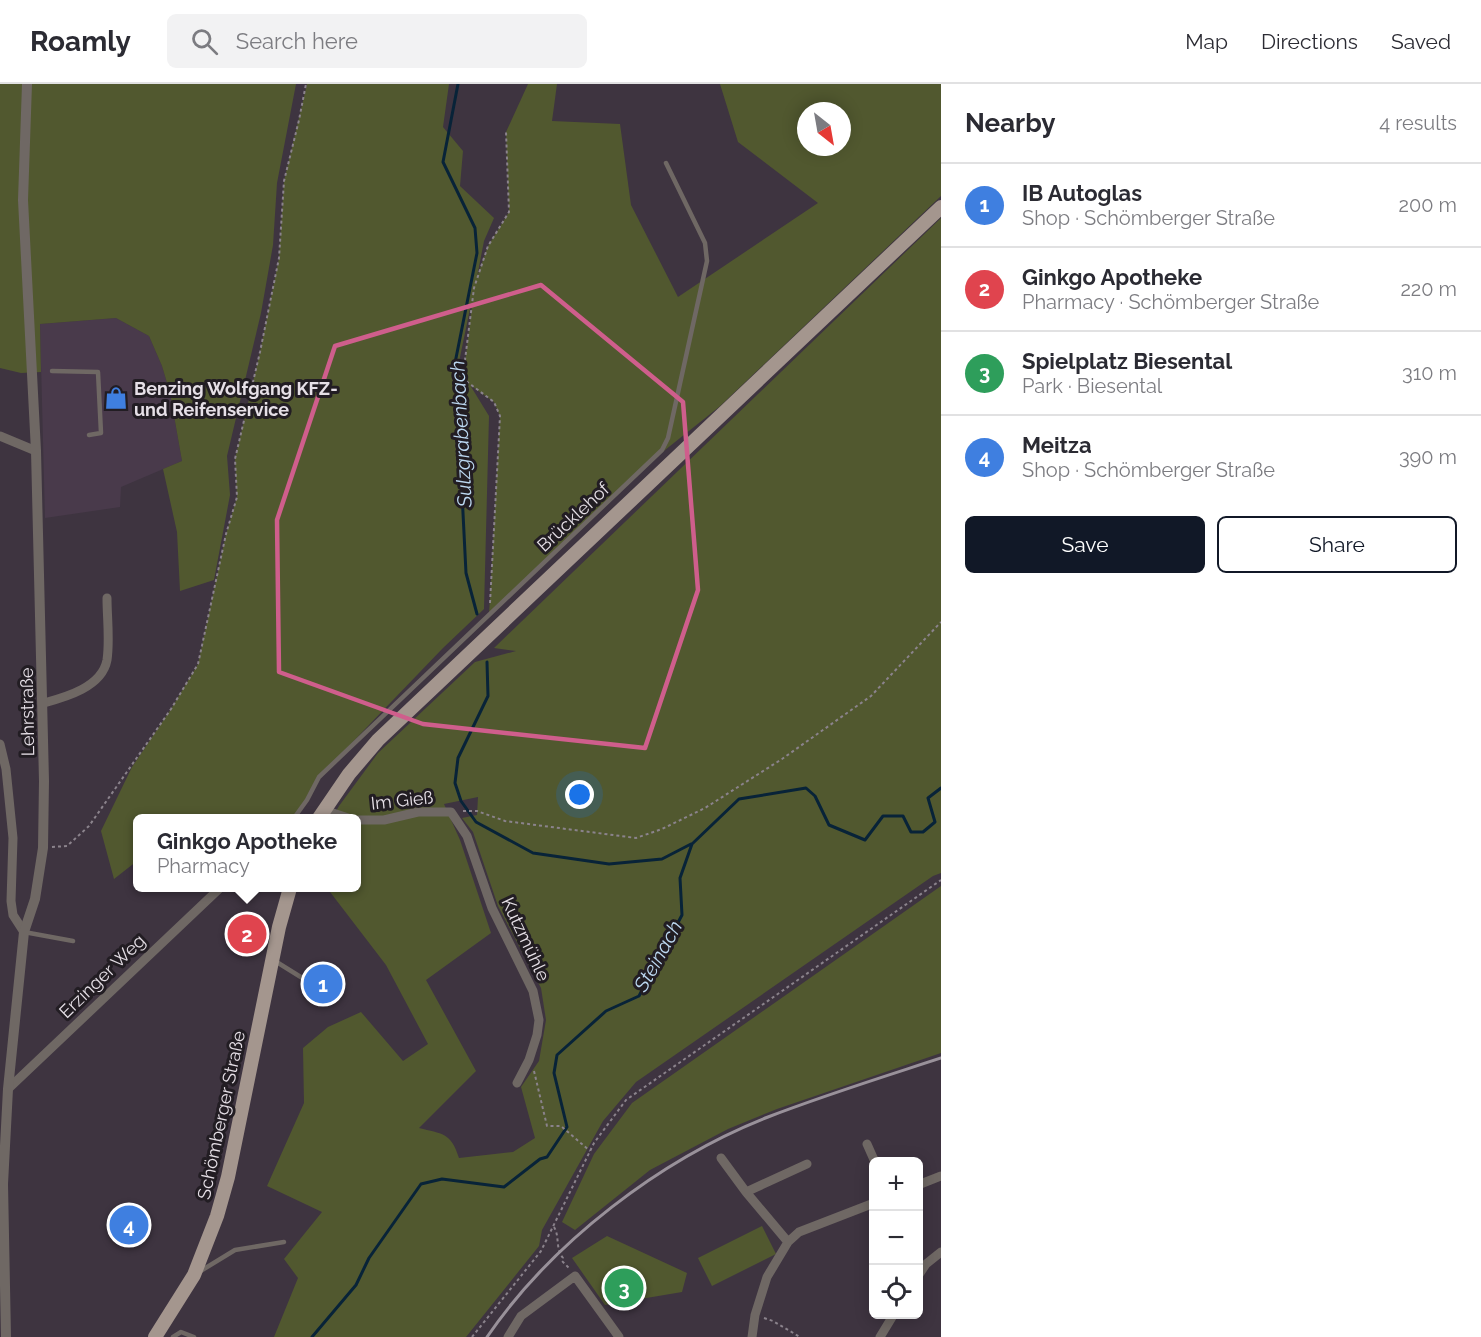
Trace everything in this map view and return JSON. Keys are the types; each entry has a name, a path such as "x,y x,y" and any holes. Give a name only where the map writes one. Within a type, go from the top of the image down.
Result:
{"main road":[{"path":"321,814 349,774 378,740 941,207"},
{"name":"Schömberger Straße","path":"155,1337 194,1275 217,1216 228,1177 289,892"}],"street":[{"name":"Lehrstraße","path":"6,1337 3,1184 8,1089 24,932 35,898 43,848 44,703 36,452 23,200 27,84"},
{"path":"0,436 36,452"},
{"path":"44,703 72,696 87,687 101,673 107,662 107,598"},
{"path":"0,744 6,769 13,838 11,901 13,915 24,932"},
{"name":"Im Gieß","path":"361,820 384,820 418,812 451,812"},
{"name":"Kutzmühle","path":"451,812 467,836 492,908 533,991 539,1020 530,1057 517,1083"},
{"name":"Erzinger Weg","path":"8,1089 216,892"},
{"path":"867,1144 872,1157"},
{"path":"721,1158 788,1242"},
{"path":"746,1192 807,1164"},
{"path":"923,1184 940,1180"},
{"path":"752,1337 755,1315 768,1277 788,1242 799,1232 869,1205"},
{"path":"923,1268 941,1252"},
{"path":"508,1337 521,1316 575,1276 619,1337"},
{"path":"880,1337 891,1319"}],"lane":[{"name":"Brücklehof","path":"298,814 308,800 319,777 662,450 668,438 707,261 705,243 666,163"},
{"path":"52,371 98,372 101,433 89,435"},
{"path":"24,932 74,941"},
{"path":"273,960 320,989"},
{"path":"194,1275 235,1250 284,1242"},
{"path":"173,1337 181,1332 194,1337"}],"path":[{"path":"43,848 67,846 89,826 139,758 198,664 226,534 237,497 235,459 279,258 284,181 306,84"},
{"path":"489,615 500,416 494,402 466,381 464,368 474,288 488,246 508,212 506,132"},
{"path":"451,812 477,811 505,821 636,838 662,829 705,808 782,759 871,696 941,622"},
{"path":"472,1337 542,1251 594,1143 626,1100 941,880"},
{"path":"530,1057 547,1126 561,1126 590,1151"},
{"path":"554,1227 562,1261 575,1276"},
{"path":"755,1315 773,1321 800,1337"}],"highlighted area":[{"path":"541,285 683,402 698,590 645,748 423,724 279,672 277,520 335,346"}],"shaded area":[{"path":"116,318 149,336 162,366 170,393 182,461 121,487 120,507 45,518 40,324"}],"green space":[{"path":"0,84 296,84 277,183 273,245 261,313 227,456 230,495 214,580 180,591 177,532 163,469 182,461 170,393 162,366 149,336 116,318 40,324 41,372 21,373 0,368"},
{"path":"307,84 449,84 443,127 463,151 460,186 494,218 484,241 477,277 488,246 509,212 506,132 528,84 557,84 552,121 620,124 631,205 678,297 818,203 738,142 720,84 941,84 941,196 719,407 655,458 489,615 500,416 494,402 470,385 489,416 484,609 443,648 319,777 297,814 133,814 133,864 114,879 101,831 132,767 198,664 226,534 237,497 235,459 279,258 284,181","holes":["471,304 472,305 464,371 459,362"]},
{"path":"941,218 941,873 933,876 636,1082 603,1121 542,1230 539,1246 466,1337 274,1337 298,1278 284,1259 322,1212 267,1186 304,1103 303,1048 328,1027 361,1012 403,1061 428,1044 386,965 330,892 361,892 361,814 334,814 378,753 475,662 516,651 494,648","holes":["478,797 477,815 462,818 473,832 498,906 541,988 546,1020 539,1061 521,1087 535,1138 513,1152 459,1158 449,1139 440,1133 419,1128 476,1071 426,980 491,933 460,840 444,804"]},
{"path":"941,886 941,1053 777,1109 728,1129 650,1170 575,1230 562,1222 594,1154 632,1103"},
{"path":"762,1226 776,1254 712,1286 698,1258"},
{"path":"607,1236 687,1273 682,1292 605,1305 572,1258"}],"waterway":[{"name":"Sulzgrabenbach","path":"458,84 443,162 475,228 477,253 455,363 462,409 461,473 466,573 477,614"},
{"name":"Sulzgrabenbach","path":"487,662 488,696 458,758 455,783 461,801 476,822 533,853 609,864 662,859 691,844"},
{"name":"Steinach","path":"312,1337 356,1285 369,1258 421,1184 442,1179 504,1187 540,1159 547,1157 567,1127 554,1073 557,1055 606,1011 639,996 682,915 680,878 692,844 739,799 806,788 815,796 829,825 865,840 883,816 903,816 911,832 923,832 935,822 928,798 941,788"}],"railway":[{"path":"487,1337 513,1302 543,1268 576,1237 649,1180 688,1156 768,1117 941,1058"}],"place":[{"name":"Benzing Wolfgang KFZ- und Reifenservice","path":"116,398"},
{"name":"Ginkgo Apotheke","path":"247,934"},
{"name":"IB Autoglas","path":"323,984"},
{"name":"Meitza","path":"129,1225"},
{"name":"Spielplatz Biesental","path":"624,1288"}]}
